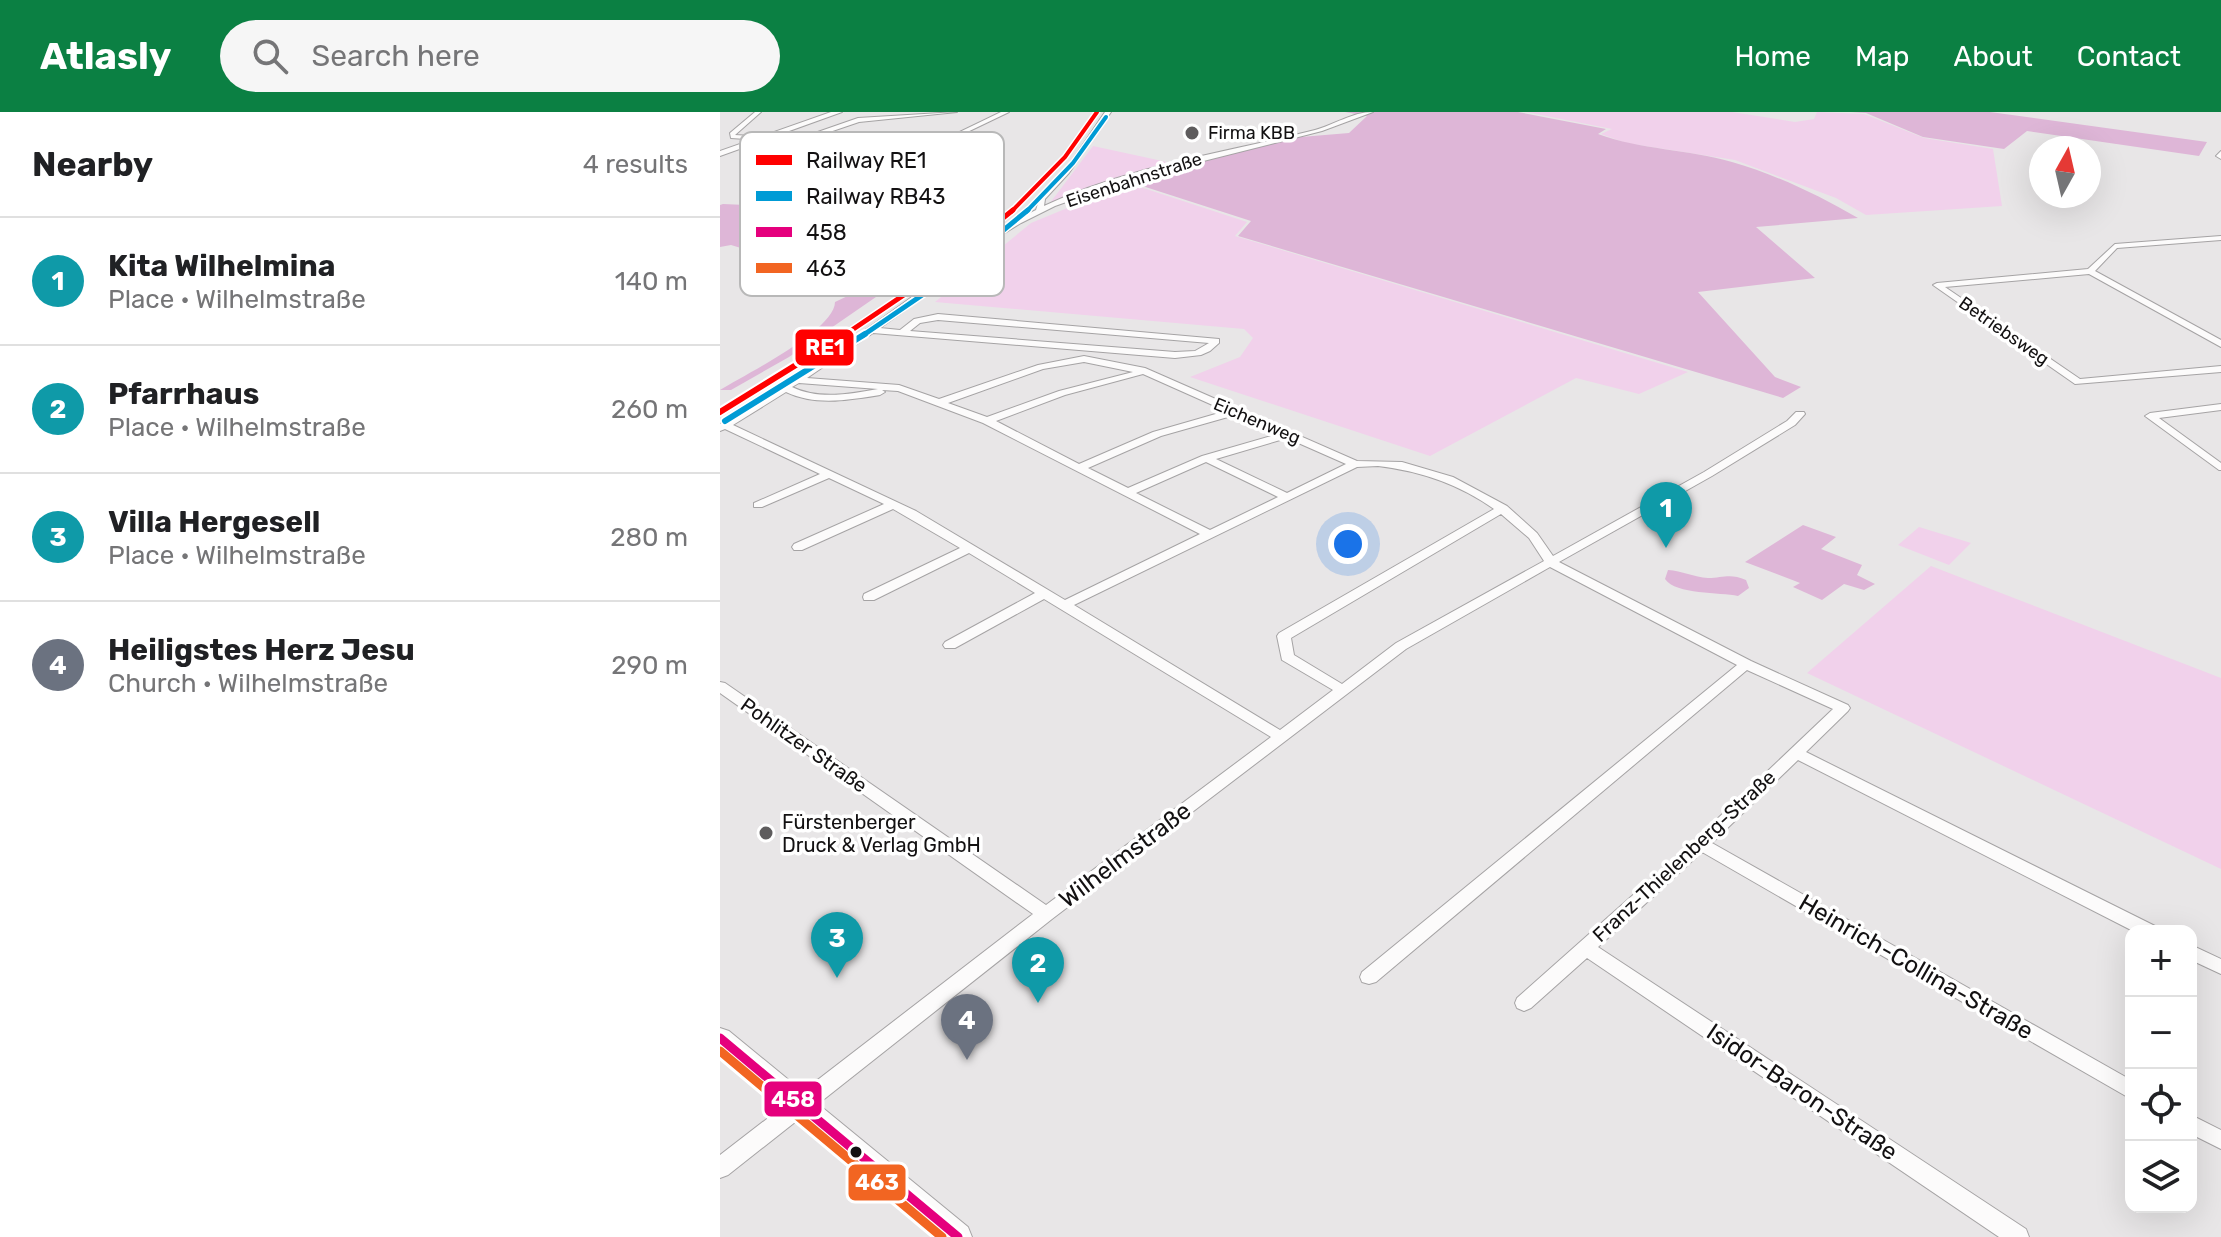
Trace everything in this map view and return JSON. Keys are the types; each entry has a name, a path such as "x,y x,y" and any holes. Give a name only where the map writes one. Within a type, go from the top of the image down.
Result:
{"street":[{"path":"732,134 758,112"},
{"path":"779,132 838,112"},
{"path":"823,132 858,120 954,112"},
{"path":"964,132 1006,112"},
{"path":"1039,212 1042,198 1067,172 1108,112"},
{"name":"Eisenbahnstraße","path":"1004,229 1039,212 1124,180 1209,155 1317,131 1370,112"},
{"path":"720,134 740,135"},
{"path":"720,154 740,146"},
{"path":"2221,238 2115,246 2090,271 2221,344"},
{"name":"Betriebsweg","path":"2090,271 1937,285 2078,382 2221,369"},
{"name":"Eisenbahnstraße","path":"723,426 919,296"},
{"path":"870,330 901,333 1024,343 1197,355 1208,350 1216,341 926,317 901,333"},
{"path":"1024,343 1044,325"},
{"name":"Eichenweg","path":"938,403 1041,367 1084,359 1145,371 1355,464 1379,461 1402,464 1446,480 1503,508 1533,534 1551,563"},
{"path":"987,421 1062,393 1145,371"},
{"path":"789,383 899,388 987,421 1211,535"},
{"path":"2219,467 2150,416 2221,407"},
{"path":"1081,467 1157,434 1236,411"},
{"name":"Wilhelmstraße","path":"720,1168 1046,914 1401,646 1708,474 1791,423 1800,414"},
{"path":"723,426 894,504 1282,737"},
{"path":"1128,492 1206,458 1289,434"},
{"path":"1206,458 1287,497"},
{"path":"1064,605 1355,464"},
{"path":"758,505 830,474"},
{"path":"798,547 894,504"},
{"path":"1341,689 1287,657 1284,636 1503,508"},
{"path":"869,597 969,548"},
{"path":"1369,977 1746,664 1551,563"},
{"path":"950,645 1045,593"},
{"name":"Franz-Thielenberg-Straße","path":"1524,1003 1701,844 1843,708 1746,664"},
{"name":"Pohlitzer Straße","path":"720,686 1046,914"},
{"path":"1796,753 2137,925"},
{"name":"Heinrich-Collina-Straße","path":"1701,844 2125,1087"},
{"name":"Isidor-Baron-Straße","path":"1586,948 2018,1237"},
{"path":"2197,955 2221,967"},
{"path":"720,1038 958,1237"},
{"path":"2197,1127 2221,1140"}],"shaded area":[{"path":"1345,112 1518,112 1606,129 1598,134 1749,167 1797,186 1858,218 1756,227 1815,278 1698,292 1775,377 1801,387 1783,398 1238,236 1251,221 1130,182 1207,158 1301,137 1349,133 1367,116"},
{"path":"1526,112 1732,112 1795,122 1814,119 1817,112 1864,114 1924,138 1993,149 2002,206 1866,215 1836,198 1735,160 1626,143 1601,134 1612,129"},
{"path":"1851,112 1990,112 2207,142 2199,156 2101,142 2101,136 2061,136 2027,131 2004,149 1923,137 1866,113"},
{"path":"1093,146 1167,162 1050,203"},
{"path":"1128,183 1247,222 1235,236 1688,372 1639,394 1576,378 1430,456 1190,377 1240,357 1253,338 1244,329 935,302 942,296 1004,296 1004,245 1031,223"},
{"path":"720,205 740,205 740,248 720,247"},
{"path":"848,296 877,296 789,357 731,390 720,390 805,338 831,313 835,302"},
{"path":"1803,525 1836,537 1821,549 1862,565 1857,575 1875,584 1864,590 1844,584 1822,600 1793,587 1800,583 1745,562"},
{"path":"1919,527 1971,543 1949,565 1898,545"},
{"path":"1931,566 2221,678 2221,869 1807,673"},
{"path":"1668,570 1708,578 1735,577 1746,580 1749,588 1738,596 1679,588 1665,579"}],"rail line":[{"name":"RE1","path":"1004,217 1065,157 1097,112"},
{"name":"RB43","path":"1004,231 1073,163 1106,117"},
{"name":"RE1","path":"720,412 903,296"},
{"name":"RB43","path":"725,421 921,296"}],"transit line":[{"name":"458","path":"720,1038 958,1237"},
{"name":"463","path":"720,1051 942,1237"}],"place":[{"name":"Firma KBB","path":"1192,133"},
{"name":"Kita Wilhelmina","path":"1666,548"},
{"name":"Fürstenberger Druck & Verlag GmbH","path":"766,833"},
{"name":"Villa Hergesell","path":"837,978"},
{"name":"Pfarrhaus","path":"1038,1003"},
{"name":"Heiligstes Herz Jesu","path":"967,1060"}]}
